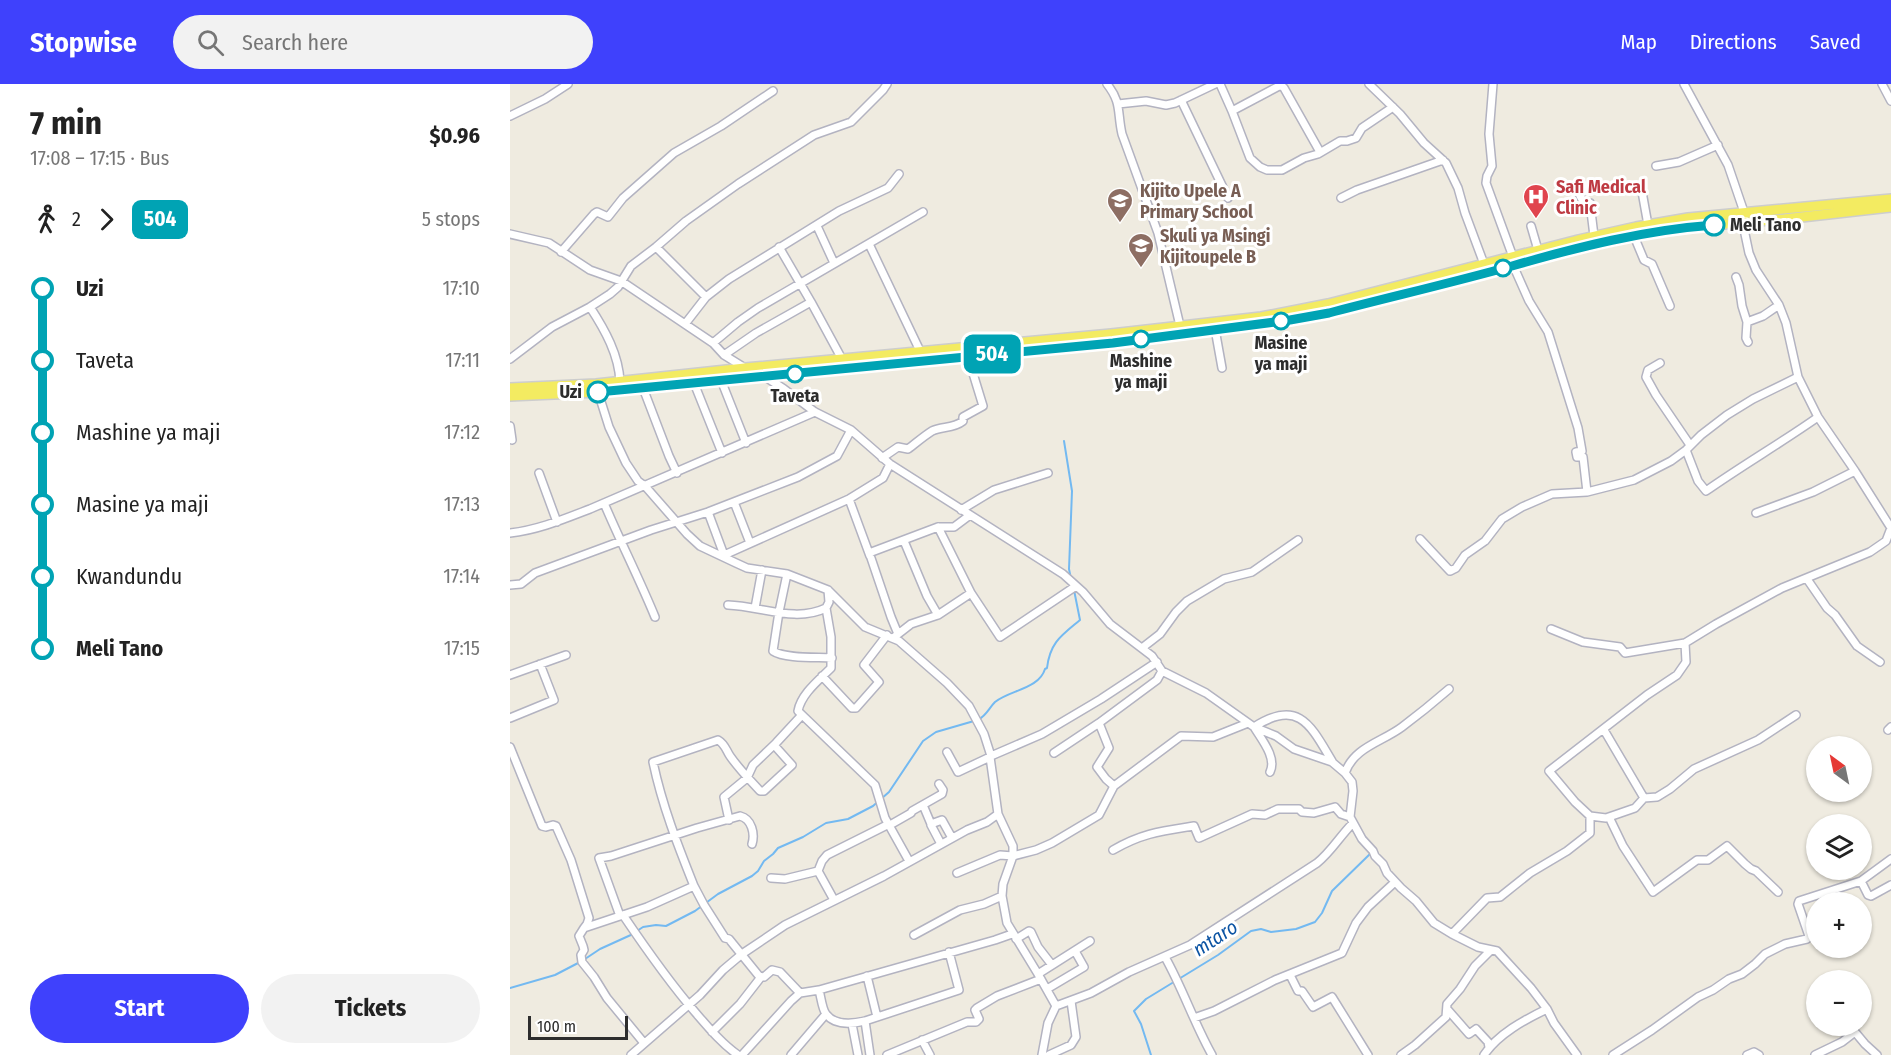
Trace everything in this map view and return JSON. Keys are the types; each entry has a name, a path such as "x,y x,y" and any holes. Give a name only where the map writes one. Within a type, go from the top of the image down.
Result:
{"main road":[{"path":"510,396 598,392 968,357 1181,330 1299,310 1484,264 1538,257 1634,236 1671,225 1744,212 1890,207"},
{"path":"510,388 620,382 921,353 1215,329 1290,320 1329,313 1513,261 1538,250 1648,225 1744,223 1890,207"}],"street":[{"path":"510,116 545,99 568,84"},
{"path":"510,359 552,327 610,294 630,266 686,221 738,184 814,135 851,122 887,84"},
{"path":"1107,84 1117,98 1118,119 1122,134 1158,232 1181,330"},
{"path":"1119,104 1146,101 1166,105 1215,84 1232,111 1250,158 1260,167 1272,171 1282,170 1340,141 1356,138 1362,128 1372,119 1377,119 1393,107"},
{"path":"1369,84 1393,107 1424,143 1446,162 1458,188 1484,264"},
{"path":"1493,84 1489,134 1492,166 1486,183 1528,301 1548,332 1578,428 1582,451 1576,453 1577,457 1583,457 1587,492"},
{"path":"1551,629 1582,642 1620,647 1625,652 1685,644 1716,624 1782,588 1870,552 1886,541 1891,528 1856,471 1818,417 1797,377 1786,322 1779,305 1756,270 1749,253 1744,212 1728,165 1684,84"},
{"path":"1882,84 1891,101"},
{"path":"1232,111 1281,86 1290,97 1320,152"},
{"path":"561,252 594,214 597,212 608,217 623,198 674,153 721,126 773,91"},
{"path":"1181,100 1227,198"},
{"path":"1656,166 1678,162 1718,145"},
{"path":"1341,198 1357,190 1443,160"},
{"path":"685,324 706,297 729,279 839,211 888,188 899,174"},
{"path":"1641,186 1648,225"},
{"path":"1580,196 1584,203 1590,203 1594,236"},
{"path":"712,343 758,308 923,212"},
{"path":"817,225 834,263"},
{"path":"1531,226 1538,250"},
{"path":"510,234 543,241 590,270 621,281 712,343 724,355 745,369 764,376 815,412 851,430 890,464 1063,574 1110,624 1142,648 1162,671 1206,693 1251,725 1276,736 1294,749 1332,762"},
{"path":"1634,236 1644,260 1653,264 1670,306"},
{"path":"869,244 921,353"},
{"path":"656,247 706,297"},
{"path":"779,247 843,361"},
{"path":"1736,277 1747,322 1748,342"},
{"path":"724,355 756,333 811,302"},
{"path":"1747,322 1763,316 1779,305"},
{"path":"590,307 618,361 620,382"},
{"path":"1215,329 1222,368"},
{"path":"882,458 898,447 908,448 932,431 961,423 963,417 983,406 968,357"},
{"path":"1660,363 1648,370 1646,377 1688,448 1698,481 1707,491 1818,417"},
{"path":"1420,539 1450,571 1456,568 1465,555 1485,541 1502,519 1522,507 1552,494 1587,492 1634,480 1671,461 1727,415 1797,377"},
{"path":"721,380 746,442"},
{"path":"694,383 722,453"},
{"path":"643,388 677,473"},
{"path":"598,392 609,427 626,463 638,481 700,546 747,568 787,574 828,590 865,627 893,636 961,696 976,718 990,757 998,814 1013,846 1013,856 1003,884 1002,896 1007,923 1056,1006"},
{"path":"510,533 523,532 557,522 677,473 815,412"},
{"path":"510,426 512,440"},
{"path":"510,585 521,584 535,573 676,521 708,512 798,477 837,456 851,430"},
{"path":"723,555 849,499 883,478 890,464"},
{"path":"1756,513 1813,492 1856,471"},
{"path":"539,473 557,522"},
{"path":"961,510 994,490 1048,473"},
{"path":"849,499 891,617 893,636"},
{"path":"734,502 750,543"},
{"path":"604,503 655,617"},
{"path":"708,512 723,555"},
{"path":"871,556 938,527 954,527 970,515"},
{"path":"938,527 962,578 1000,637 1076,586"},
{"path":"1142,648 1160,634 1187,601 1224,579 1252,572 1298,540"},
{"path":"904,541 938,615"},
{"path":"755,608 762,570"},
{"path":"787,574 778,612 774,652 832,658"},
{"path":"1807,579 1857,646 1880,662"},
{"path":"828,590 829,602 826,608 831,637 831,668 809,690 799,705 798,711 871,780 877,789 880,807 909,861"},
{"path":"822,676 852,708 856,708 879,682 864,665 893,636 913,622 938,615 971,593"},
{"path":"728,605 804,615 826,608"},
{"path":"1685,644 1686,662 1677,675 1647,695 1549,771 1590,816 1606,818 1635,808 1644,798 1657,797 1671,789 1694,769 1758,740 1796,715"},
{"path":"510,675 566,655"},
{"path":"947,752 958,772 1042,734 1101,699 1156,662"},
{"path":"510,718 554,700 540,664"},
{"path":"1054,753 1157,680 1162,671"},
{"path":"1345,773 1348,765 1363,749 1390,735 1449,689"},
{"path":"957,873 1000,855 1013,856 1035,850 1052,843 1099,815 1114,786 1181,736 1213,737 1279,715 1295,716 1305,721 1332,762 1352,782 1352,820 1362,839 1395,882 1416,901 1434,923 1478,947 1497,951 1547,1009 1577,1055"},
{"path":"729,820 724,797 747,778 753,765 801,716"},
{"path":"1099,723 1109,748 1097,767 1114,786"},
{"path":"1251,725 1272,759 1273,766 1270,772"},
{"path":"1604,730 1644,798"},
{"path":"761,977 729,939 725,938 703,904 674,836 653,762 718,741 723,743 747,778 760,791 764,791 791,767 792,763 774,745"},
{"path":"510,747 542,826 556,826 571,860 589,918 579,936 584,950 581,961 607,998 644,1043"},
{"path":"818,871 827,855 912,813 942,794 943,790 939,784"},
{"path":"923,805 941,844"},
{"path":"1113,850 1130,840 1153,832 1194,826 1199,838 1252,814 1265,815 1278,809 1299,809 1302,812 1314,813 1335,807 1341,814 1352,820"},
{"path":"631,1055 670,1019 689,1005 742,954 785,925 884,876 998,814"},
{"path":"752,844 754,836 749,822 740,816 599,858 622,916 689,1005 712,1032 740,1055 800,993 819,990 1029,931 1052,965"},
{"path":"1452,934 1487,898 1500,897 1530,873 1567,851 1590,833 1590,816"},
{"path":"1609,817 1623,846 1653,892 1696,860 1708,860 1727,846 1778,892"},
{"path":"932,825 942,820 952,838"},
{"path":"1042,1055 1048,1023 1056,1006 1091,993 1129,972 1190,945 1317,863 1328,854 1352,820"},
{"path":"1613,1055 1698,997 1742,974 1765,954 1785,944 1807,939 1809,936 1799,901 1861,881 1891,859"},
{"path":"771,879 785,879 818,871"},
{"path":"818,871 834,900"},
{"path":"1861,881 1868,895 1871,896 1891,885"},
{"path":"1194,1017 1214,1011 1258,988 1342,953 1356,923 1368,907 1395,882"},
{"path":"584,928 622,916 694,886"},
{"path":"914,934 960,910 984,904 1002,896"},
{"path":"887,1055 967,1022 976,1022 979,1019 975,1010 977,1008 1040,976 1052,965 1090,941"},
{"path":"1401,1055 1446,1017 1447,1004 1475,966 1491,950"},
{"path":"1047,989 1084,968 1075,951"},
{"path":"819,990 826,1014 841,1023 852,1024 878,1017 959,990 949,952"},
{"path":"1165,957 1179,982 1188,1007 1212,1055"},
{"path":"712,1032 740,1004 761,977 772,970 780,972 800,993"},
{"path":"1290,975 1298,991 1302,991 1313,1007 1332,997 1368,1055"},
{"path":"867,976 878,1017"},
{"path":"1049,1055 1071,1045 1076,1037 1071,1001"},
{"path":"1485,1055 1489,1047 1526,1019 1547,1009"},
{"path":"1448,1010 1463,1030 1469,1034 1476,1029 1488,1042 1489,1047"},
{"path":"790,1055 826,1014"},
{"path":"864,1021 870,1055"},
{"path":"852,1024 858,1055"},
{"path":"1815,1055 1842,1042 1847,1036"},
{"path":"1859,1036 1877,1055"},
{"path":"922,1040 930,1055"},
{"path":"1747,1055 1754,1052 1759,1055"}],"waterway":[{"path":"1064,441 1072,491 1069,569 1071,579"},
{"path":"979,719 995,702 1030,685 1042,676 1054,645 1080,620 1074,590"},
{"path":"637,931 643,927 666,926 695,911 718,894 752,876 778,848 826,823 848,819 873,806 889,792 923,741 936,732 974,721"},
{"name":"mtaro","path":"1151,1055 1141,1024 1134,1011 1146,999 1218,955 1251,931 1261,929 1271,932 1296,929 1315,922 1322,913 1332,891 1372,852"},
{"path":"585,959 600,949 633,934"},
{"path":"510,988 555,975 580,962"}],"bus line":[{"name":"504","path":"598,392 1113,343 1290,320 1329,313 1577,248 1634,236 1714,225"}],"place":[{"name":"Safi Medical Clinic","path":"1536,220"},
{"name":"Kijito Upele A Primary School","path":"1120,224"},
{"name":"Meli Tano","path":"1714,225"},
{"name":"Skuli ya Msingi Kijitoupele B","path":"1141,269"},
{"name":"Masine ya maji","path":"1281,321"},
{"name":"Mashine ya maji","path":"1141,339"},
{"name":"Taveta","path":"795,374"},
{"name":"Uzi","path":"598,392"}]}
